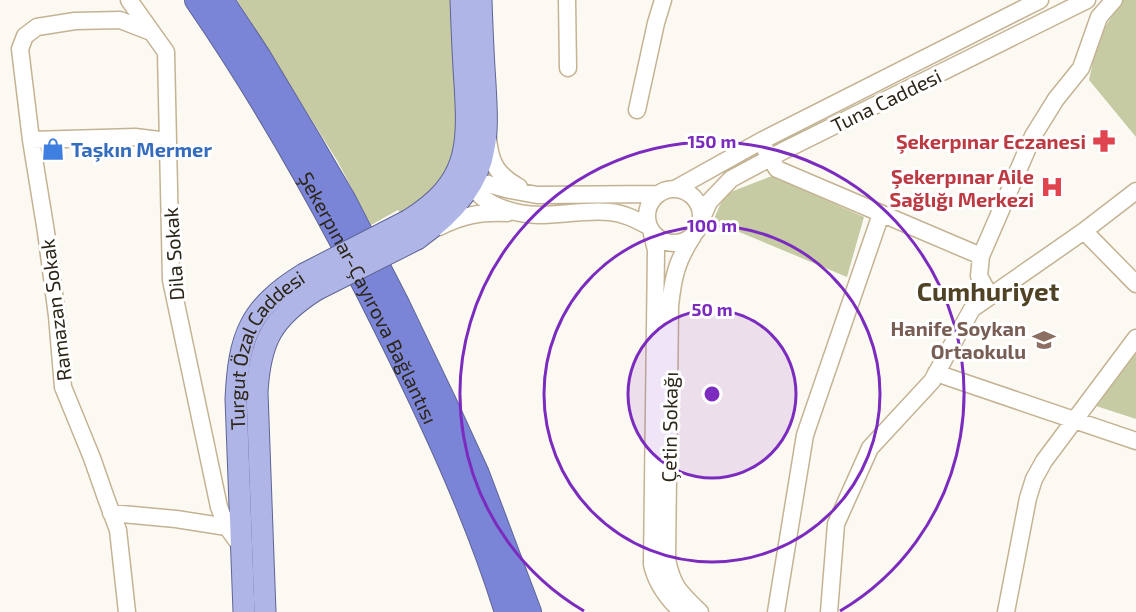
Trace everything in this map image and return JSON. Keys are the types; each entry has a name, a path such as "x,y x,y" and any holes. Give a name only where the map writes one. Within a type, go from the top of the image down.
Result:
{"highway":[{"name":"Şekerpınar-Çayırova Bağlantısı","path":"197,0 293,152 381,316 428,411 497,580 507,612"},
{"name":"Şekerpınar-Çayırova Bağlantısı","path":"221,0 321,160 398,306 477,474 529,612"}],"main road":[{"name":"Turgut Özal Caddesi","path":"413,229 447,189 465,148 467,133 461,0"},
{"name":"Turgut Özal Caddesi","path":"243,612 236,399 237,369 244,338 252,322 273,295 310,282 413,229 448,214 465,195 484,150 486,115 481,0"},
{"name":"Turgut Özal Caddesi","path":"265,612 258,370 262,352 276,325 285,312 298,301 310,282"}],"street":[{"name":"Dila Sokak","path":"129,0 166,52 171,280 219,507 227,527 240,545"},
{"path":"567,0 568,68"},
{"path":"637,110 663,0"},
{"name":"Tuna Caddesi","path":"675,189 761,141 1040,0"},
{"name":"Tuna Caddesi","path":"701,219 709,202 731,179 1088,0"},
{"path":"990,296 979,276 981,256 1033,136 1056,99 1081,68 1100,17 1114,0"},
{"name":"Ramazan Sokak","path":"127,612 118,530 63,387 57,316 20,50 25,36 37,27 75,21 120,20 151,32"},
{"path":"466,99 473,132 473,148 468,173 471,184 480,197 492,204 529,214"},
{"path":"486,115 491,159 503,177 532,192 549,194"},
{"path":"32,140 135,137 168,141"},
{"path":"761,141 777,170 981,256"},
{"path":"437,200 453,188 471,184 488,184 528,194 658,194"},
{"path":"413,229 473,214 610,212 624,214 650,230 659,240 677,243 686,241 698,228 701,219 697,202 692,195 684,191 666,190 652,200 646,217 650,230 656,250 652,564 657,581 682,612"},
{"path":"829,612 836,524 870,448 932,381 972,309 1084,231 1136,191"},
{"path":"776,612 805,435 881,214"},
{"path":"1084,231 1136,284"},
{"name":"Çetin Sokağı","path":"693,236 678,262 670,306 667,558 670,573 670,599 684,597 700,612"},
{"path":"1006,612 1028,498 1034,479 1044,461 1136,338"},
{"path":"936,373 1136,441"},
{"path":"111,513 176,519 227,527"}],"green space":[{"path":"237,0 452,0 458,89 456,136 452,156 444,173 430,191 401,214 398,210 371,225 338,162"},
{"path":"1122,0 1136,0 1136,137 1089,80 1098,38"},
{"path":"772,176 864,217 847,277 713,221 728,193"},
{"path":"1136,347 1136,419 1093,405"}],"place":[{"name":"Şekerpınar Eczanesi","path":"1104,141"},
{"name":"Taşkın Mermer","path":"53,149"},
{"name":"Şekerpınar Aile Sağlığı Merkezi","path":"1052,187"},
{"name":"Hanife Soykan Ortaokulu","path":"1044,340"}],"district":[{"name":"Cumhuriyet","path":"988,290"}]}
